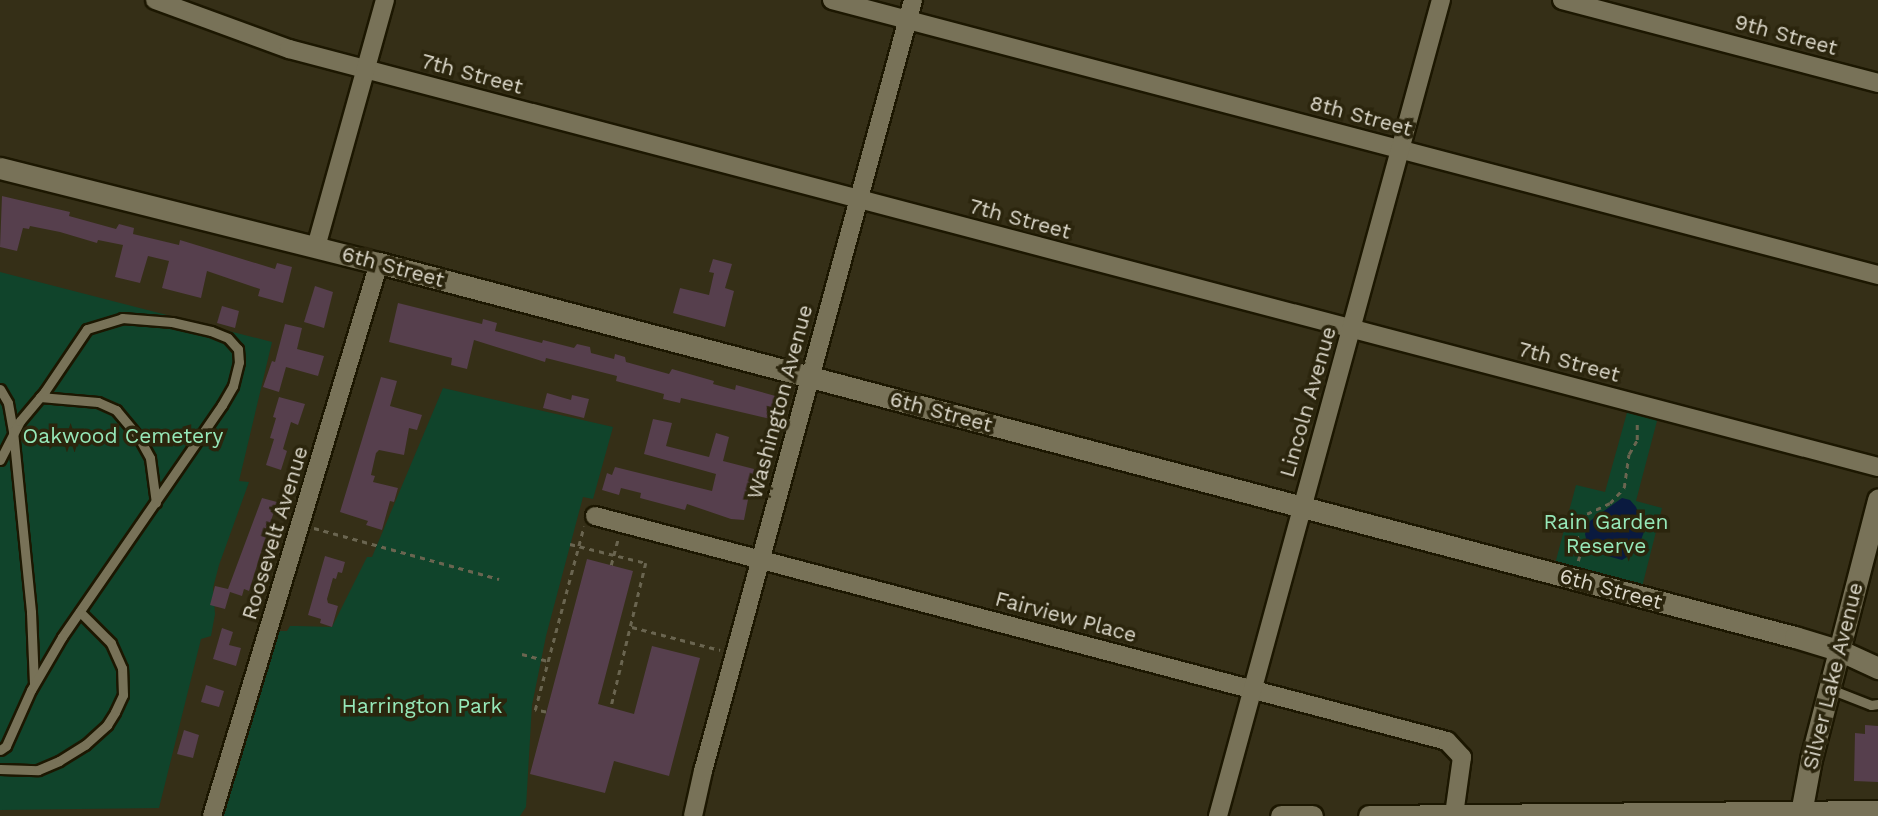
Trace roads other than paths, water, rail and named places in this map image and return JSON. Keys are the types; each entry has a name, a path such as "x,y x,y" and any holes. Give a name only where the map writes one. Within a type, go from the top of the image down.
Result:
{"street":[{"name":"7th Street","path":"155,0 276,45 1878,467"},
{"path":"316,247 386,0"},
{"name":"8th Street","path":"832,0 1878,275"},
{"name":"Washington Avenue","path":"693,816 913,0"},
{"name":"Lincoln Avenue","path":"1218,816 1441,0"},
{"name":"9th Street","path":"1562,0 1878,83"},
{"name":"6th Street","path":"0,168 379,263 1303,506 1841,651 1878,668"},
{"name":"Roosevelt Avenue","path":"212,816 379,263"},
{"name":"Silver Lake Avenue","path":"1801,813 1811,759 1868,555 1878,499"},
{"name":"Fairview Place","path":"590,517 1447,741 1462,757 1454,815"},
{"path":"1369,816 1722,815 1878,811"},
{"path":"1281,816 1312,816"}],"lane":[{"path":"0,460 13,431 87,329 122,318 172,322 228,338 237,349 239,362 233,386 80,612 34,684 6,746 0,750"},
{"path":"0,389 8,403 13,431 32,612 34,684"},
{"path":"40,397 97,402 116,410 138,436 149,458 156,503"},
{"path":"0,769 37,770 59,761 85,745 107,725 115,712 122,695 122,668 111,643 80,612"},
{"path":"1830,689 1871,705 1878,704"}],"water":[{"path":"1622,498 1630,500 1636,507 1645,529 1637,551 1622,560 1594,552 1587,543 1585,534 1590,521"}],"park label":[{"name":"Oakwood Cemetery","path":"123,436"},
{"name":"Rain Garden Reserve","path":"1606,534"},
{"name":"Harrington Park","path":"422,706"}]}
